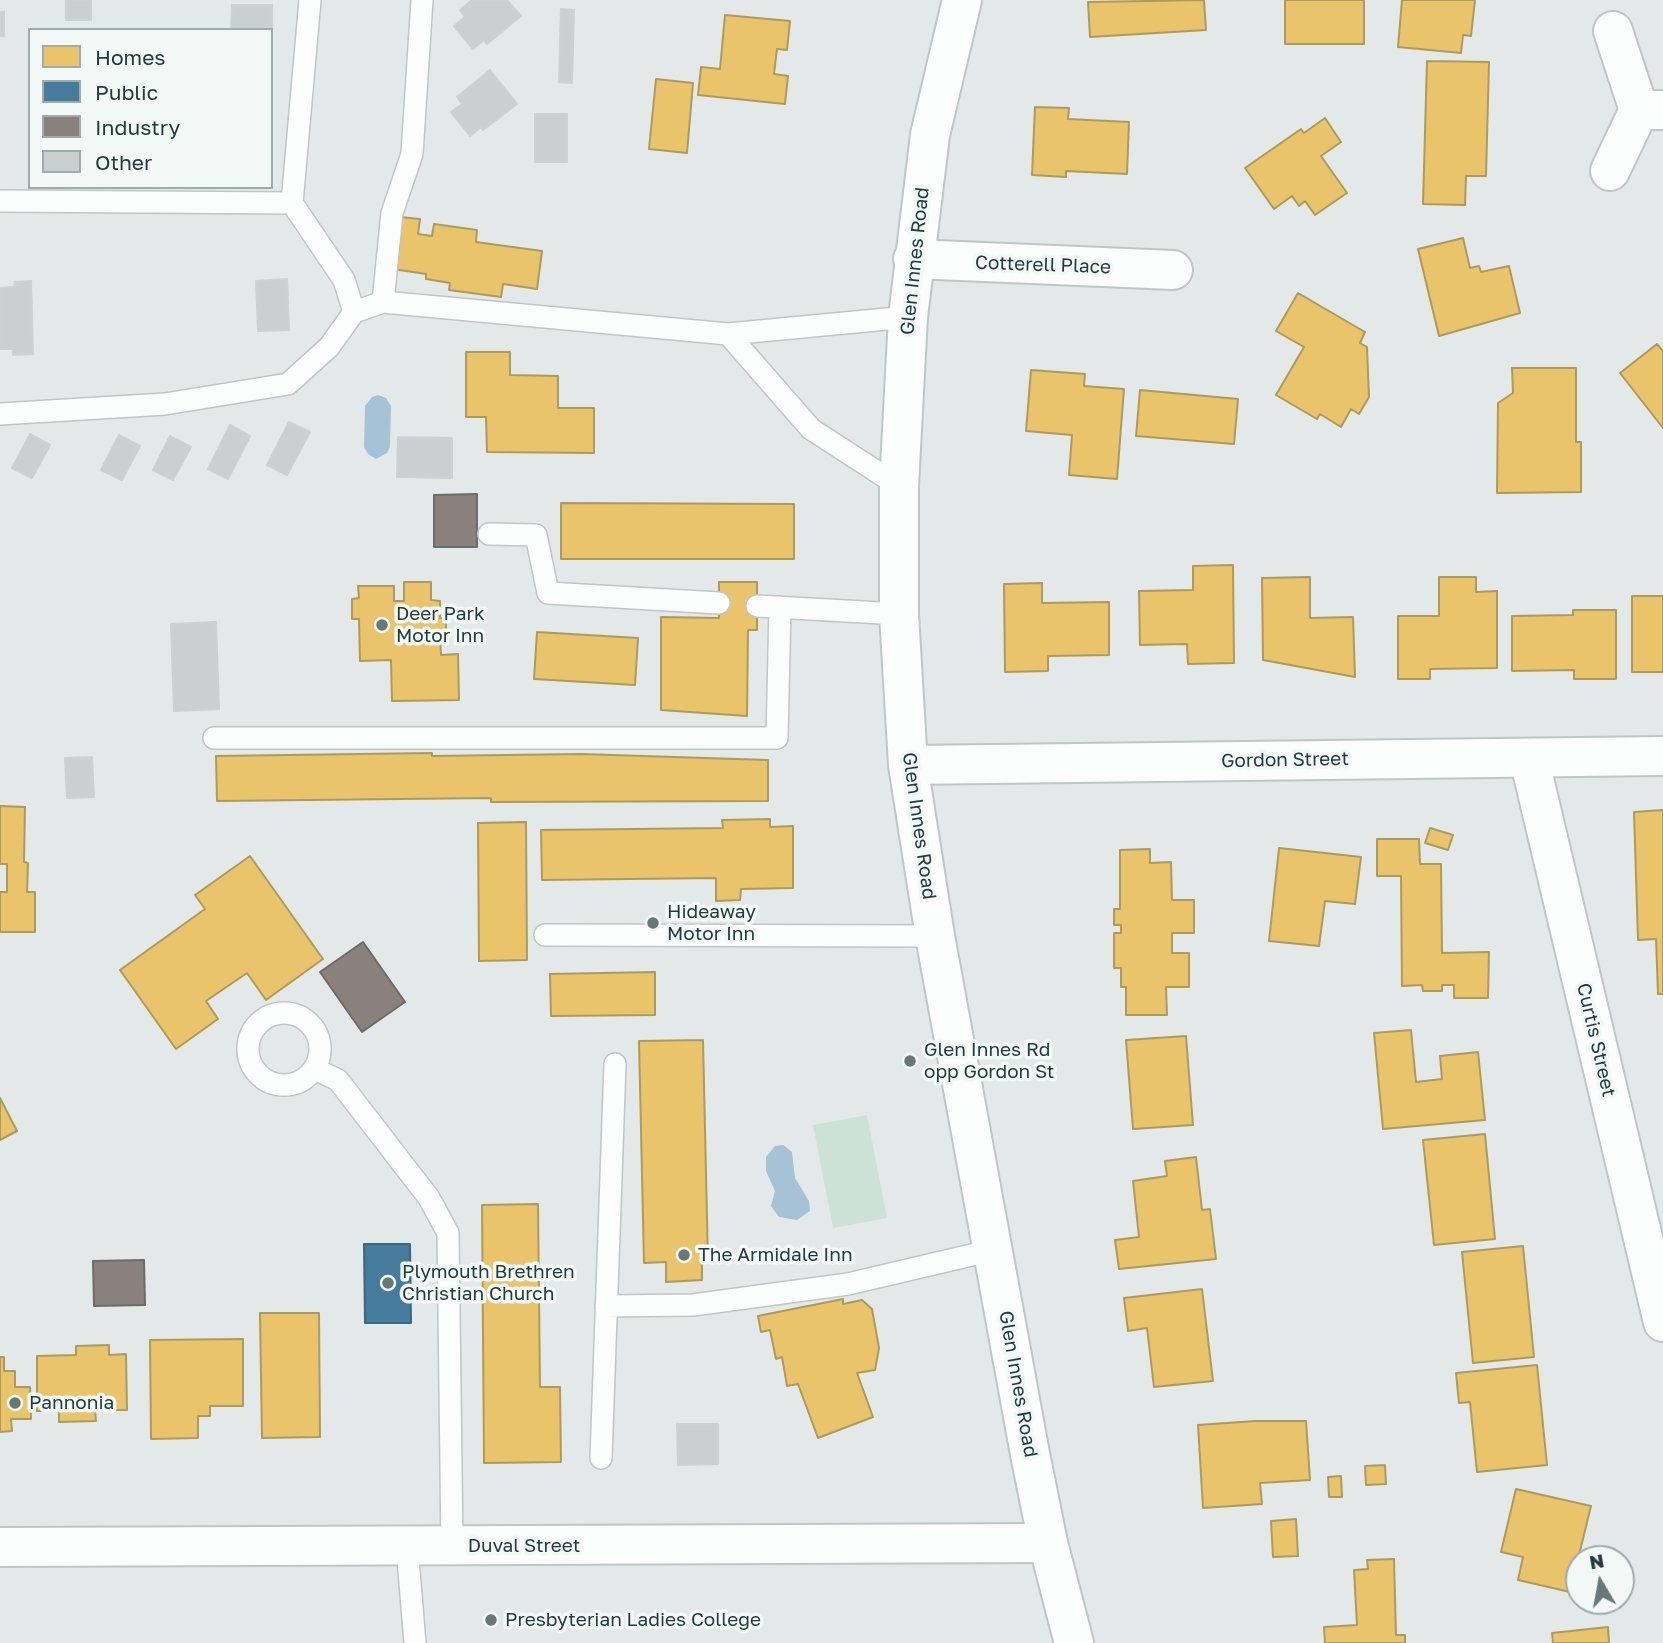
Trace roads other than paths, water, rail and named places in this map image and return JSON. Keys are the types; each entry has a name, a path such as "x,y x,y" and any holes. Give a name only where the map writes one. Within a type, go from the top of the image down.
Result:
{"street":[{"name":"Glen Innes Road","path":"962,0 937,96 913,259 908,317 899,486 899,614 908,765 935,936 1048,1543 1074,1643"},
{"path":"1610,171 1651,110 1613,30"},
{"name":"Cotterell Place","path":"913,259 1173,270"},
{"name":"Gordon Street","path":"908,765 1663,756"},
{"name":"Curtis Street","path":"1529,758 1663,1322"},
{"name":"Duval Street","path":"0,1547 1048,1543"}],"lane":[{"path":"310,0 292,203 344,280 354,312"},
{"path":"383,302 393,213 412,154 422,0"},
{"path":"0,201 292,203"},
{"path":"0,414 165,404 288,384 329,347 354,312 383,302 728,334 908,317"},
{"path":"728,334 811,429 899,486"},
{"path":"489,534 537,535 548,593 719,603"},
{"path":"757,606 899,614"},
{"path":"214,737 777,738 780,607"},
{"path":"545,935 935,936"},
{"path":"601,1458 615,1064"},
{"path":"314,1069 338,1080 429,1198 448,1233 452,1547"},
{"path":"606,1306 693,1305 848,1284 993,1250"},
{"path":"407,1547 415,1643"}],"water":[{"path":"378,395 386,398 391,406 390,447 387,453 376,459 368,454 364,447 365,406 372,397"},
{"path":"783,1145 792,1152 795,1178 809,1201 810,1211 797,1220 779,1217 771,1206 775,1191 766,1171 766,1157 775,1146"}],"place":[{"name":"Deer Park Motor Inn","path":"382,625"},
{"name":"Hideaway Motor Inn","path":"653,923"},
{"name":"Glen Innes Rd opp Gordon St","path":"910,1061"},
{"name":"The Armidale Inn","path":"684,1255"},
{"name":"Plymouth Brethren Christian Church","path":"388,1283"},
{"name":"Pannonia","path":"15,1403"},
{"name":"Presbyterian Ladies College","path":"491,1620"}]}
